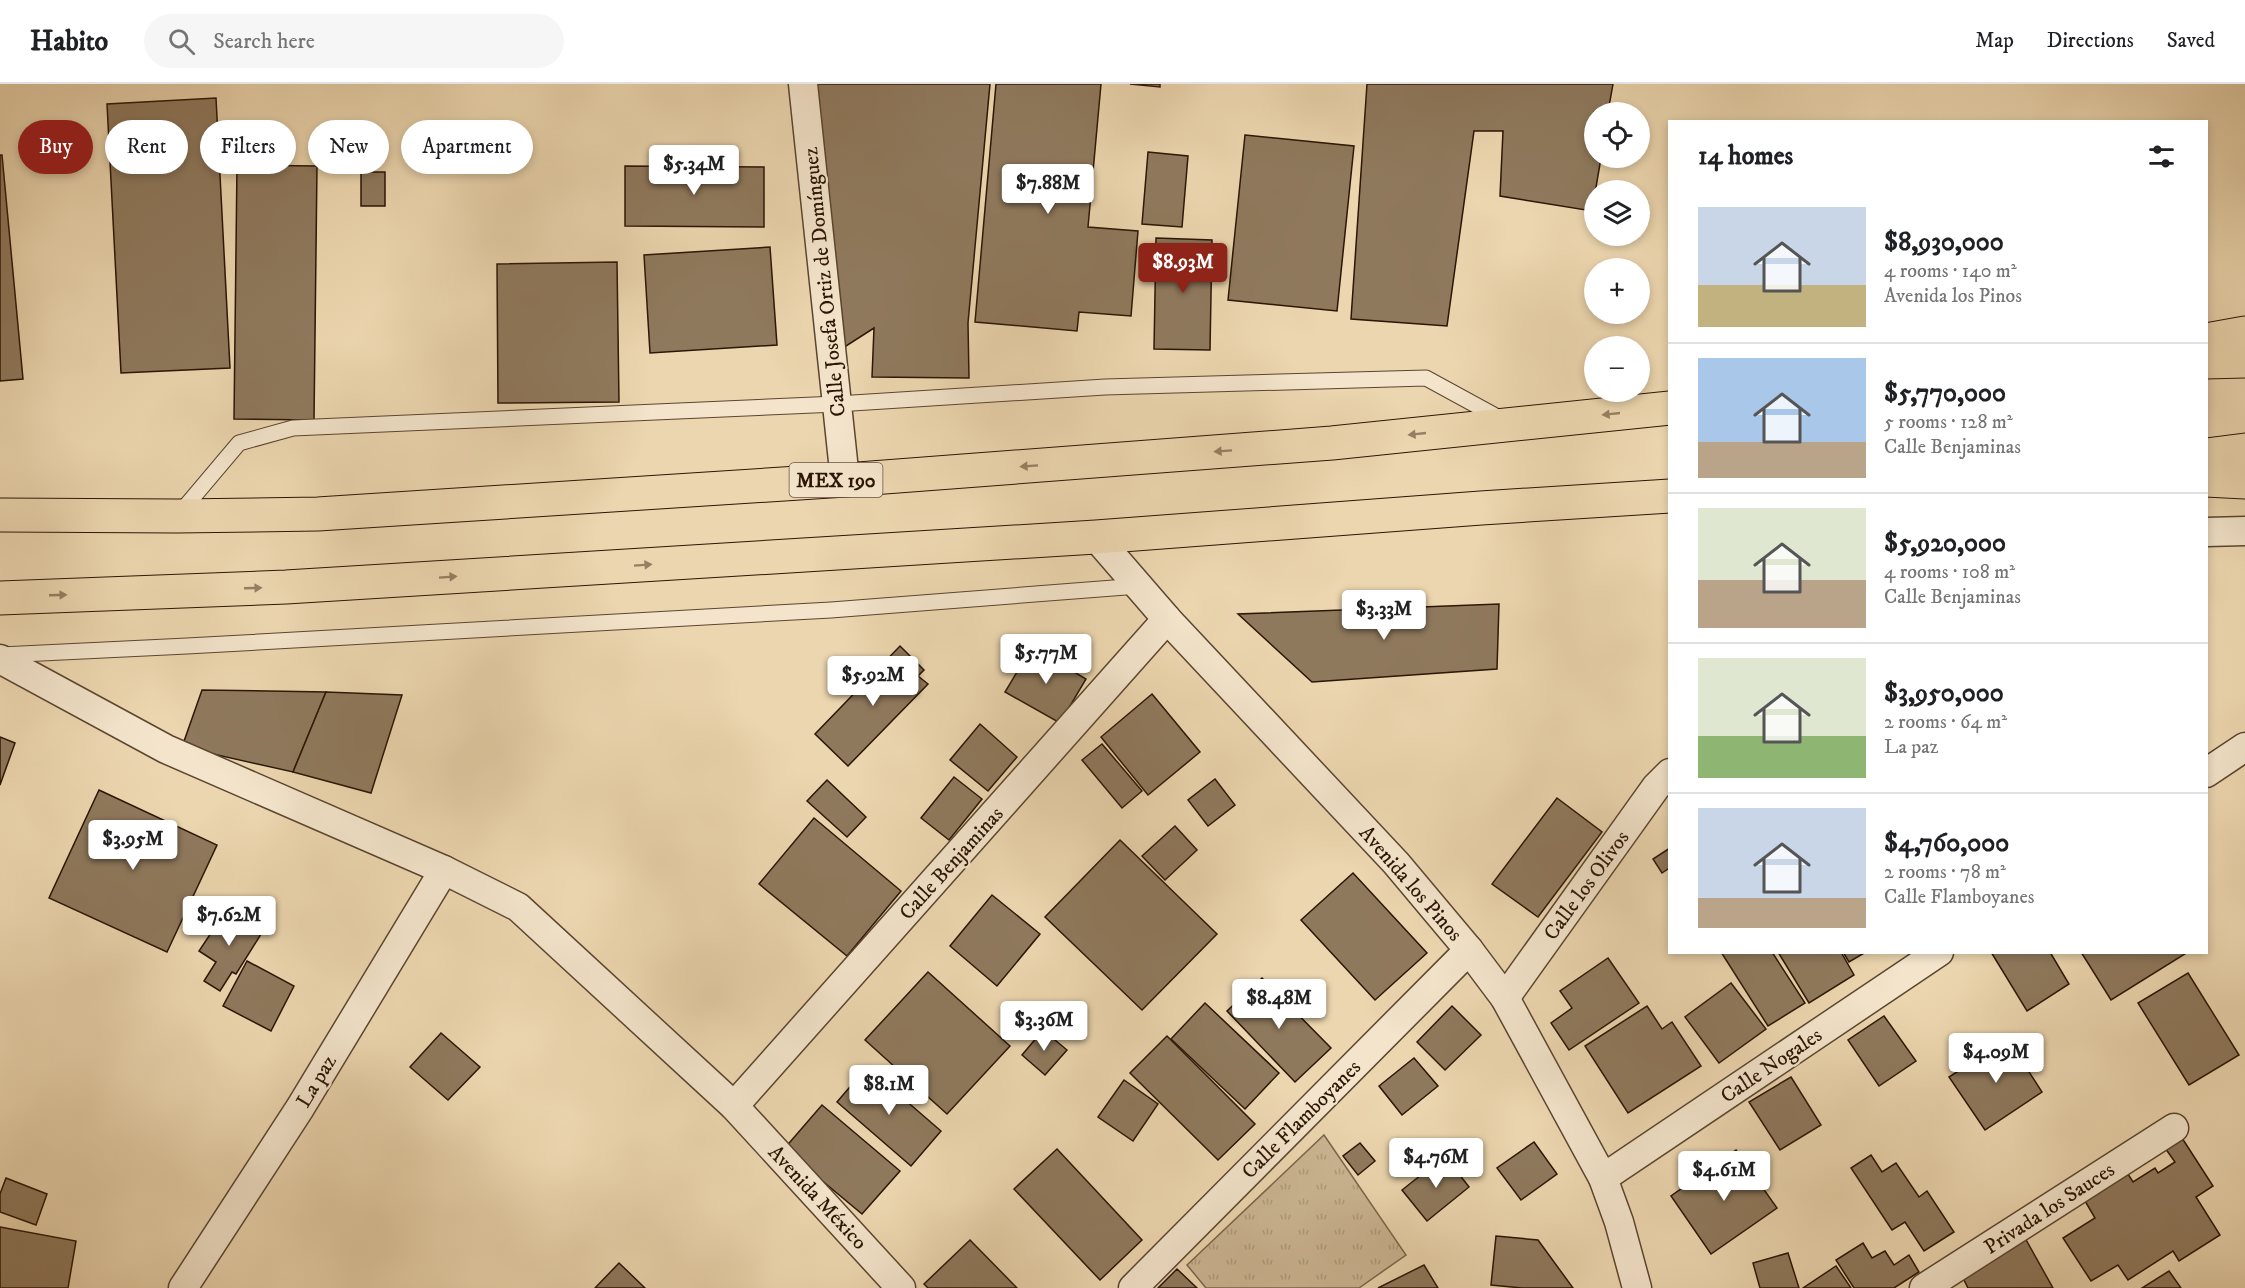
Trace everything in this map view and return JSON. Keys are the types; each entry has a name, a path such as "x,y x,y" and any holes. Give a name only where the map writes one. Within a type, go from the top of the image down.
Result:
{"main road":[{"path":"2208,340 2245,333"},
{"path":"2208,362 2245,361"},
{"name":"MEX 190","path":"5,513 177,516 318,514 845,480 1332,443 1668,408"},
{"path":"2208,455 2245,450"},
{"path":"2208,480 2245,482"},
{"path":"0,598 298,586 1096,537 1668,496"}],"street":[{"name":"Calle Josefa Ortiz de Domínguez","path":"803,84 845,480"},
{"path":"2208,532 2245,531"},
{"name":"Avenida los Pinos","path":"1096,537 1167,619 1396,863 1469,950 1505,998 1603,1178 1619,1222 1637,1288"},
{"name":"Calle Benjaminas","path":"734,1106 1167,619"},
{"name":"Avenida México","path":"0,657 166,749 444,870 518,908 734,1106 901,1288"},
{"path":"2208,772 2245,747"},
{"name":"Calle los Olivos","path":"1505,998 1656,787 1668,775"},
{"name":"La paz","path":"183,1288 300,1108 444,870"},
{"name":"Calle Flamboyanes","path":"1133,1288 1469,950"},
{"name":"Calle Nogales","path":"1603,1178 1936,954"},
{"name":"Privada los Sauces","path":"1924,1288 2174,1128"}],"lane":[{"path":"177,516 239,443 293,428 837,404 1105,387 1426,378 1510,424"},
{"path":"0,657 831,610 1139,586"}],"green space":[{"path":"1324,1135 1406,1255 1359,1288 1206,1288 1187,1265"}],"building":[{"path":"811,84 990,84 968,323 969,378 872,377 874,328 843,348"},
{"path":"996,84 1101,84 1088,227 1138,231 1131,316 1079,312 1077,331 975,322"},
{"path":"1130,84 1160,84 1160,87"},
{"path":"1367,84 1613,84 1610,102 1584,102 1584,168 1599,168 1597,180 1584,180 1584,210 1500,196 1503,131 1474,131 1447,326 1351,319"},
{"path":"216,98 217,120 200,120 200,174 220,174 230,368 121,373 111,174 188,174 188,120 108,120 107,104"},
{"path":"1245,135 1354,146 1337,311 1228,300"},
{"path":"1148,152 1188,156 1182,227 1142,224"},
{"path":"0,155 2,155 23,379 0,381"},
{"path":"296,166 308,166 308,174 317,174 314,420 234,419 237,174 296,174"},
{"path":"625,166 764,167 764,227 625,226"},
{"path":"361,174 385,174 385,206 361,206"},
{"path":"1156,238 1212,240 1210,350 1154,349"},
{"path":"770,247 777,345 650,353 644,255"},
{"path":"617,262 619,402 498,403 497,264"},
{"path":"1499,604 1497,669 1312,682 1238,614"},
{"path":"900,646 924,670 918,676 928,684 848,766 815,734"},
{"path":"1032,647 1086,679 1060,723 1005,692"},
{"path":"202,690 326,692 293,772 182,747"},
{"path":"326,692 402,695 371,793 293,772"},
{"path":"1152,694 1200,752 1148,795 1101,737"},
{"path":"980,724 1017,757 988,791 950,760"},
{"path":"0,737 15,743 0,785"},
{"path":"1102,744 1142,791 1122,808 1082,760"},
{"path":"954,777 982,799 949,840 921,818"},
{"path":"1215,779 1235,805 1208,826 1188,800"},
{"path":"827,780 866,817 847,837 807,801"},
{"path":"99,790 217,845 167,952 49,898"},
{"path":"1557,798 1602,832 1538,917 1492,884"},
{"path":"814,818 901,891 847,956 759,884"},
{"path":"1175,826 1197,850 1165,880 1142,856"},
{"path":"1120,840 1217,934 1142,1010 1045,917"},
{"path":"1668,849 1668,869 1662,873 1653,859"},
{"path":"1353,873 1427,953 1375,1000 1301,920"},
{"path":"992,895 1040,934 997,986 950,946"},
{"path":"227,909 263,931 236,974 232,972 220,991 204,981 216,962 199,951"},
{"path":"1722,954 1773,954 1805,1003 1768,1026"},
{"path":"1779,954 1842,954 1854,975 1809,1003"},
{"path":"1844,954 1863,954 1849,962"},
{"path":"1992,954 2051,954 2069,984 2027,1011"},
{"path":"2082,954 2185,954 2111,1000"},
{"path":"1608,958 1639,1003 1569,1050 1551,1023 1572,1008 1560,991"},
{"path":"247,961 294,986 271,1031 223,1006"},
{"path":"928,972 1010,1046 947,1114 865,1040"},
{"path":"2188,973 2239,1055 2189,1085 2138,1003"},
{"path":"1262,978 1331,1048 1295,1082 1227,1011"},
{"path":"1731,983 1766,1029 1719,1063 1685,1017"},
{"path":"1205,1003 1279,1073 1245,1109 1171,1039"},
{"path":"1452,1006 1481,1035 1445,1070 1417,1042"},
{"path":"1647,1006 1662,1029 1672,1022 1701,1066 1628,1113 1585,1046"},
{"path":"1884,1016 1916,1061 1879,1086 1848,1040"},
{"path":"1043,1030 1067,1050 1045,1075 1022,1055"},
{"path":"441,1033 480,1067 448,1100 410,1067"},
{"path":"1167,1036 1255,1124 1218,1160 1130,1073"},
{"path":"2008,1039 2042,1092 1985,1130 1949,1077"},
{"path":"1414,1058 1438,1086 1402,1115 1379,1086"},
{"path":"867,1067 941,1131 911,1166 837,1102"},
{"path":"1791,1077 1821,1125 1780,1150 1749,1102"},
{"path":"1124,1080 1158,1104 1133,1141 1098,1117"},
{"path":"822,1105 900,1171 862,1214 784,1149"},
{"path":"2182,1138 2213,1186 2196,1197 2220,1235 2179,1261 2173,1251 2128,1280 2118,1265 2091,1281 2063,1238 2095,1218 2085,1201 2128,1174 2133,1182 2155,1168 2158,1173 2175,1162 2165,1148"},
{"path":"1534,1142 1557,1174 1521,1200 1497,1168"},
{"path":"1360,1143 1375,1161 1358,1175 1343,1156"},
{"path":"1057,1149 1142,1240 1100,1280 1014,1189"},
{"path":"1736,1150 1777,1208 1711,1254 1671,1196"},
{"path":"1871,1155 1882,1172 1896,1163 1919,1197 1927,1191 1954,1232 1924,1251 1905,1222 1892,1230 1851,1168"},
{"path":"1445,1156 1469,1187 1427,1221 1402,1190"},
{"path":"6,1178 47,1194 36,1225 0,1212 0,1194"},
{"path":"0,1227 76,1241 68,1288 0,1288"},
{"path":"1496,1236 1538,1240 1573,1288 1522,1288 1491,1285"},
{"path":"2025,1238 2053,1288 1968,1288 1961,1274"},
{"path":"970,1240 1017,1288 928,1288 924,1284"},
{"path":"1863,1243 1872,1258 1885,1251 1894,1265 1909,1255 1919,1272 1894,1288 1854,1288 1836,1260"},
{"path":"1788,1253 1799,1288 1760,1288 1753,1263"},
{"path":"619,1263 645,1288 595,1288"},
{"path":"1424,1265 1438,1288 1378,1288"},
{"path":"1836,1266 1851,1288 1803,1288"},
{"path":"1177,1269 1197,1288 1158,1288"},
{"path":"2169,1271 2181,1288 2142,1288"}]}
